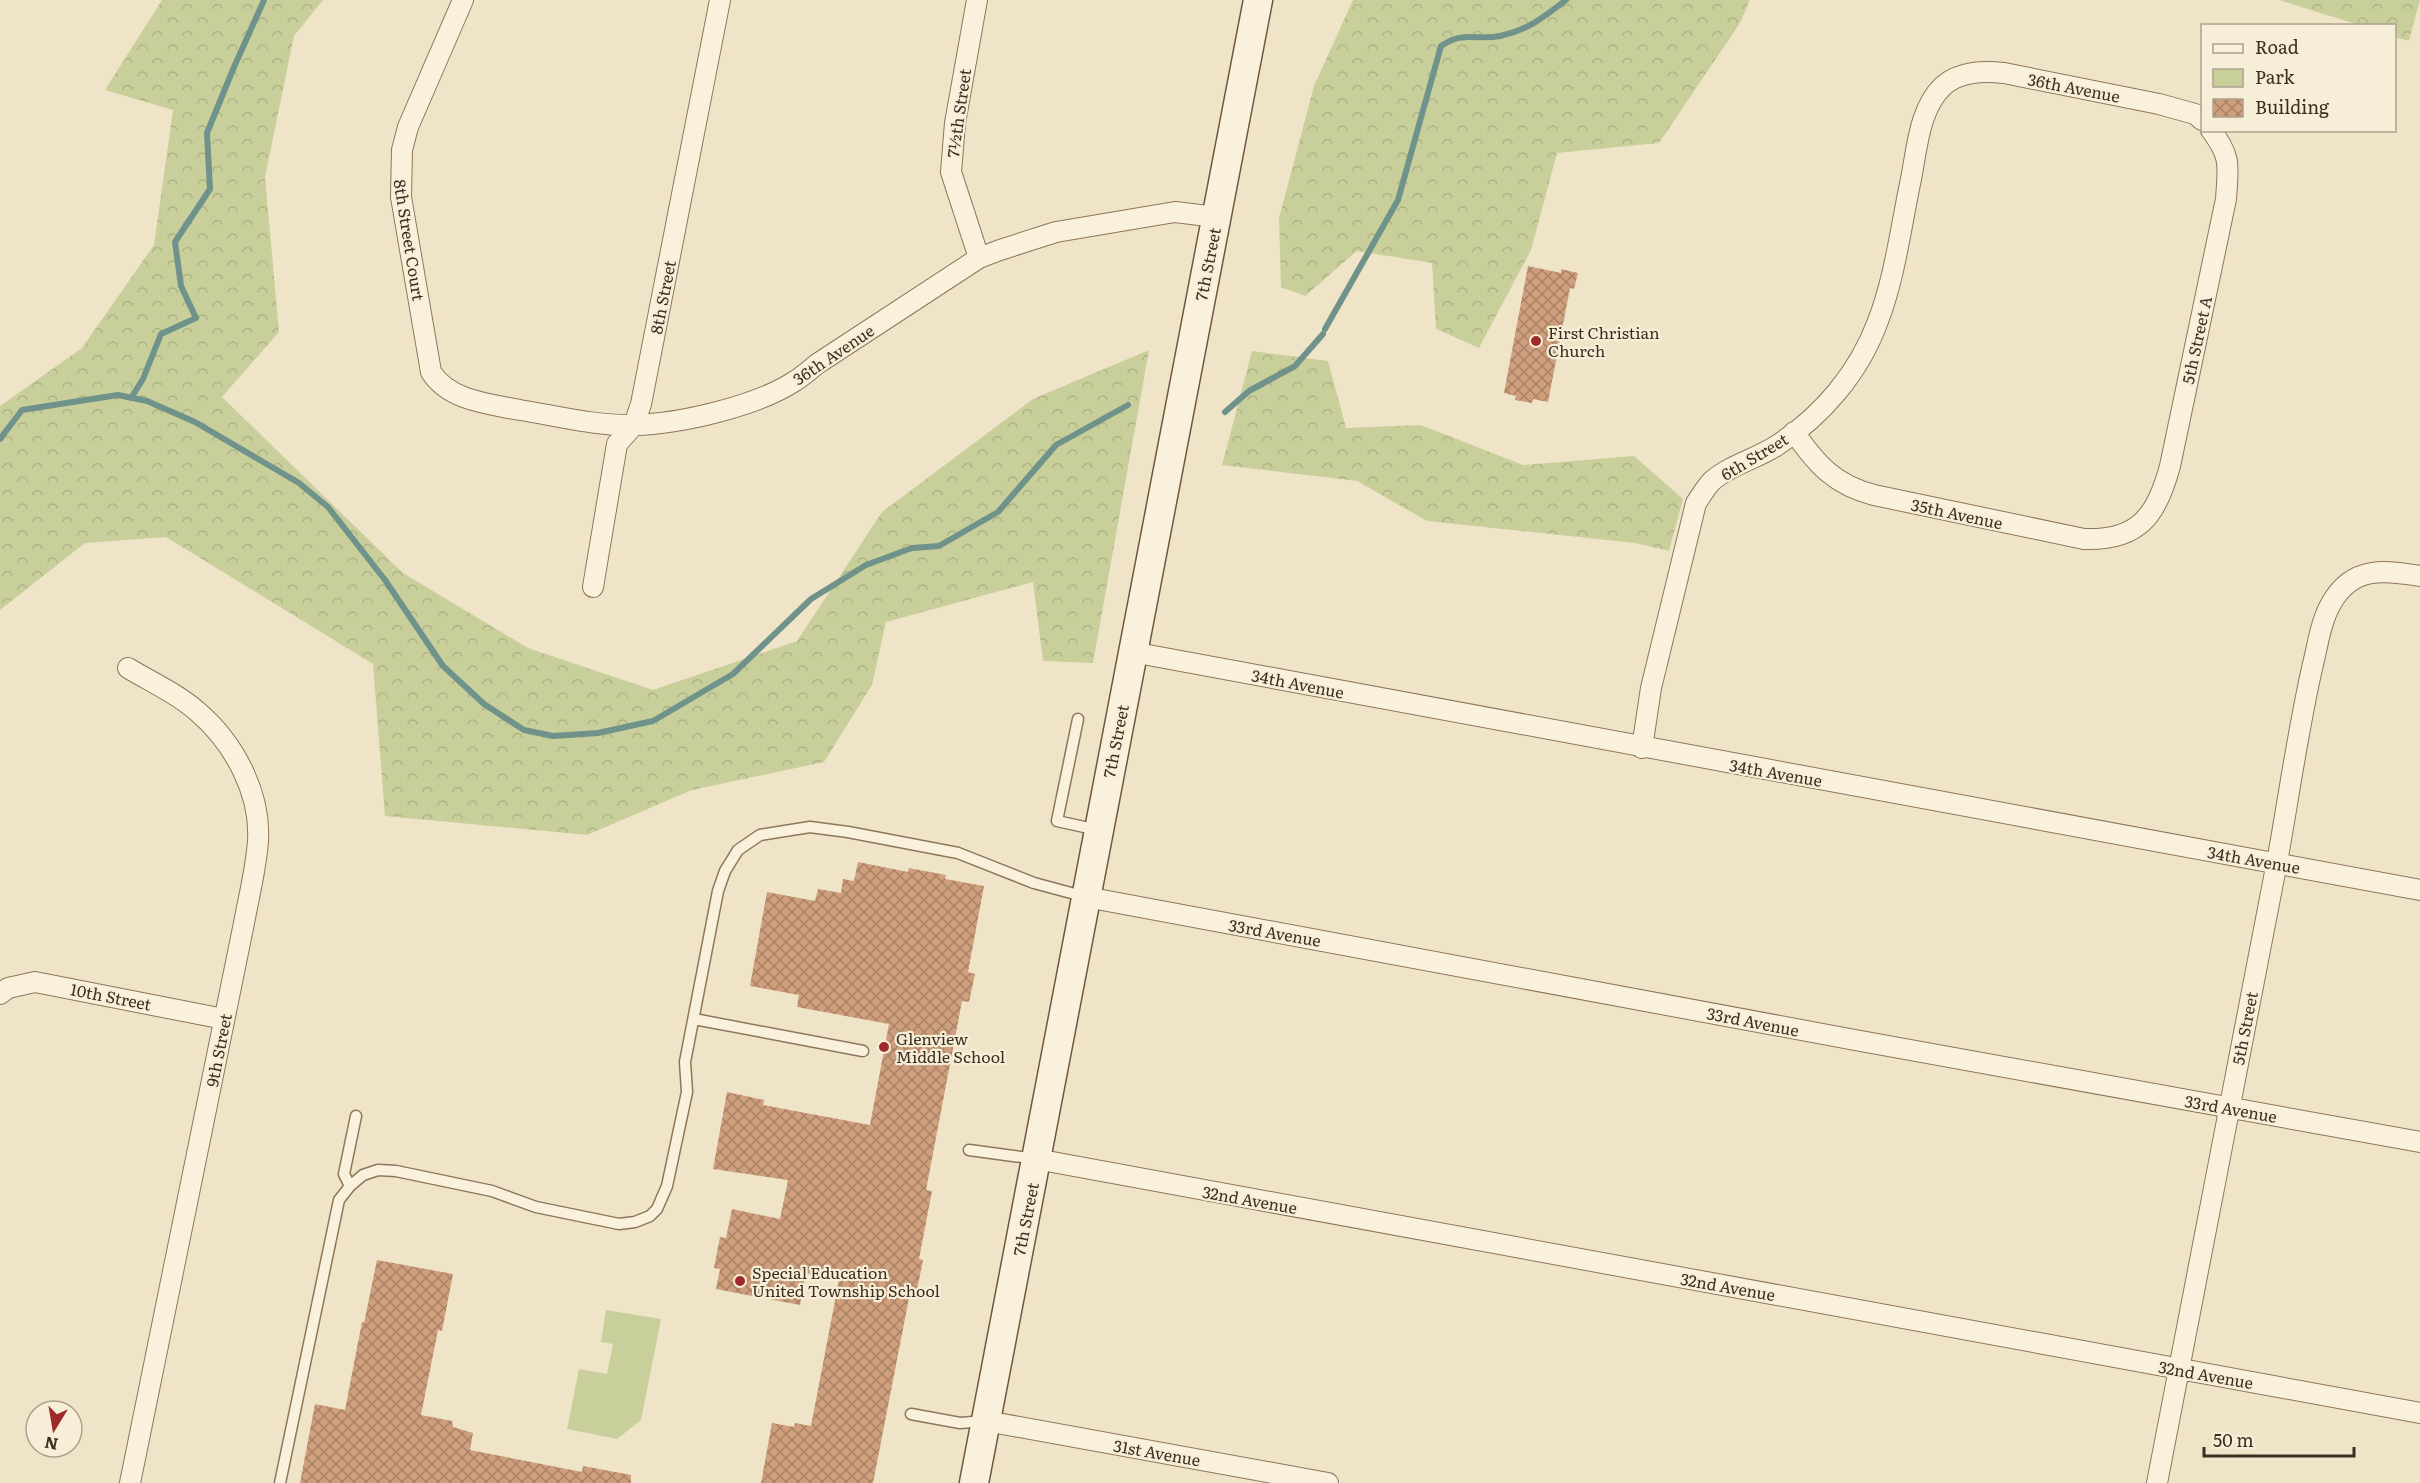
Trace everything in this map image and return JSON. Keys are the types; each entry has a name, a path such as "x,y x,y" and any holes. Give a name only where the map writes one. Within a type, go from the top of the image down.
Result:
{"main road":[{"name":"7th Street","path":"974,1483 1258,0"}],"street":[{"name":"8th Street Court","path":"437,382 431,372 401,197 400,171 408,127 463,0"},
{"name":"8th Street","path":"593,587 617,444 634,425 641,404 720,0"},
{"name":"7½th Street","path":"977,0 955,123 951,171 979,258"},
{"name":"36th Avenue","path":"1944,86 1967,74 1983,71 2004,73 2169,106 2195,114 2201,119"},
{"name":"6th Street","path":"1642,748 1651,688 1696,503 1712,482 1776,447 1814,418 1851,375 1874,332 1886,300 1922,128 1934,96 1944,86"},
{"name":"5th Street A","path":"2142,524 2158,505 2170,466 2226,199 2228,165 2225,149 2212,132"},
{"name":"36th Avenue","path":"437,382 469,400 594,422 634,425 705,415 763,396 795,381 817,364 979,258 1056,232 1175,213 1216,217"},
{"name":"35th Avenue","path":"1794,432 1808,453 1829,475 1854,490 2084,539 2100,540 2114,537 2142,524"},
{"name":"5th Street","path":"2157,1483 2228,1107 2277,864 2308,687 2325,616 2332,601 2350,580 2362,574 2381,571 2420,576"},
{"name":"34th Avenue","path":"1132,652 2420,890"},
{"name":"9th Street","path":"128,668 199,712 231,750 253,798 258,840 130,1483"},
{"name":"33rd Avenue","path":"1086,897 1832,1036 2420,1142"},
{"name":"10th Street","path":"0,994 8,988 35,982 224,1018"},
{"name":"32nd Avenue","path":"1036,1159 2420,1413"},
{"name":"31st Avenue","path":"986,1420 1328,1483"}],"lane":[{"path":"1078,719 1057,821 1099,830"},
{"path":"280,1483 339,1200 363,1175 378,1170 396,1171 492,1191 537,1207 619,1224 635,1222 650,1216 663,1198 667,1186 687,1092 686,1062 718,891 725,871 738,850 760,835 810,827 848,832 958,853 1034,883 1086,897"},
{"path":"694,1019 863,1051"},
{"path":"350,1186 344,1174 357,1116"},
{"path":"969,1150 1036,1159"},
{"path":"911,1414 960,1423 986,1420"}],"green space":[{"path":"162,0 323,0 294,36 265,177 279,332 222,397 403,573 528,648 653,690 797,641 882,512 1033,399 1149,350 1093,663 1043,661 1033,582 886,622 872,685 824,762 692,790 587,835 385,816 373,664 166,537 85,543 0,610 0,406 82,348 154,245 173,110 105,90"},
{"path":"1353,0 1750,0 1740,23 1659,143 1557,153 1531,250 1479,348 1436,329 1432,263 1357,251 1305,296 1281,287 1279,218 1314,86"},
{"path":"2279,0 2420,0 2409,41 2396,37 2396,24 2356,24"},
{"path":"1252,351 1328,361 1346,428 1421,425 1523,465 1634,456 1683,499 1669,551 1635,543 1427,521 1357,481 1222,465"},
{"path":"606,1310 661,1319 641,1420 617,1439 567,1429 579,1369 607,1374 613,1344 601,1342"}],"building":[{"name":"First Christian Church","path":"1528,266 1561,273 1561,269 1578,273 1574,289 1570,288 1548,402 1533,399 1532,403 1515,400 1516,396 1504,393"},
{"path":"858,862 908,872 909,868 946,875 945,879 984,886 968,972 975,974 969,1002 962,1001 926,1190 932,1191 919,1259 923,1260 916,1295 910,1293 873,1483 761,1483 772,1423 794,1427 795,1423 811,1426 839,1280 806,1273 800,1305 716,1289 720,1269 714,1268 720,1237 726,1238 732,1209 780,1219 788,1180 713,1169 727,1092 764,1100 763,1105 870,1125 889,1024 797,1007 799,995 750,986 767,892 815,901 818,889 841,893 843,879 854,881"},
{"path":"377,1260 453,1274 442,1331 438,1330 421,1415 452,1421 453,1427 473,1433 470,1450 582,1472 583,1466 631,1475 631,1483 300,1483 315,1404 345,1410"}],"waterway":[{"path":"131,398 143,379 161,334 196,318 181,286 175,242 210,189 207,133 264,0"},
{"path":"1325,329 1398,200 1441,46 1457,38 1500,36 1519,30 1543,17 1566,0"},
{"path":"1225,412 1249,391 1295,366 1323,334"},
{"path":"0,439 22,410 118,395 147,401 195,422 299,483 328,507 385,580 443,666 484,704 524,730 553,736 598,733 653,721 733,674 811,599 866,565 912,548 939,546 998,512 1056,445 1128,405"}],"place":[{"name":"First Christian Church","path":"1536,341"},
{"name":"Glenview Middle School","path":"884,1047"},
{"name":"Special Education United Township School","path":"740,1281"}]}
